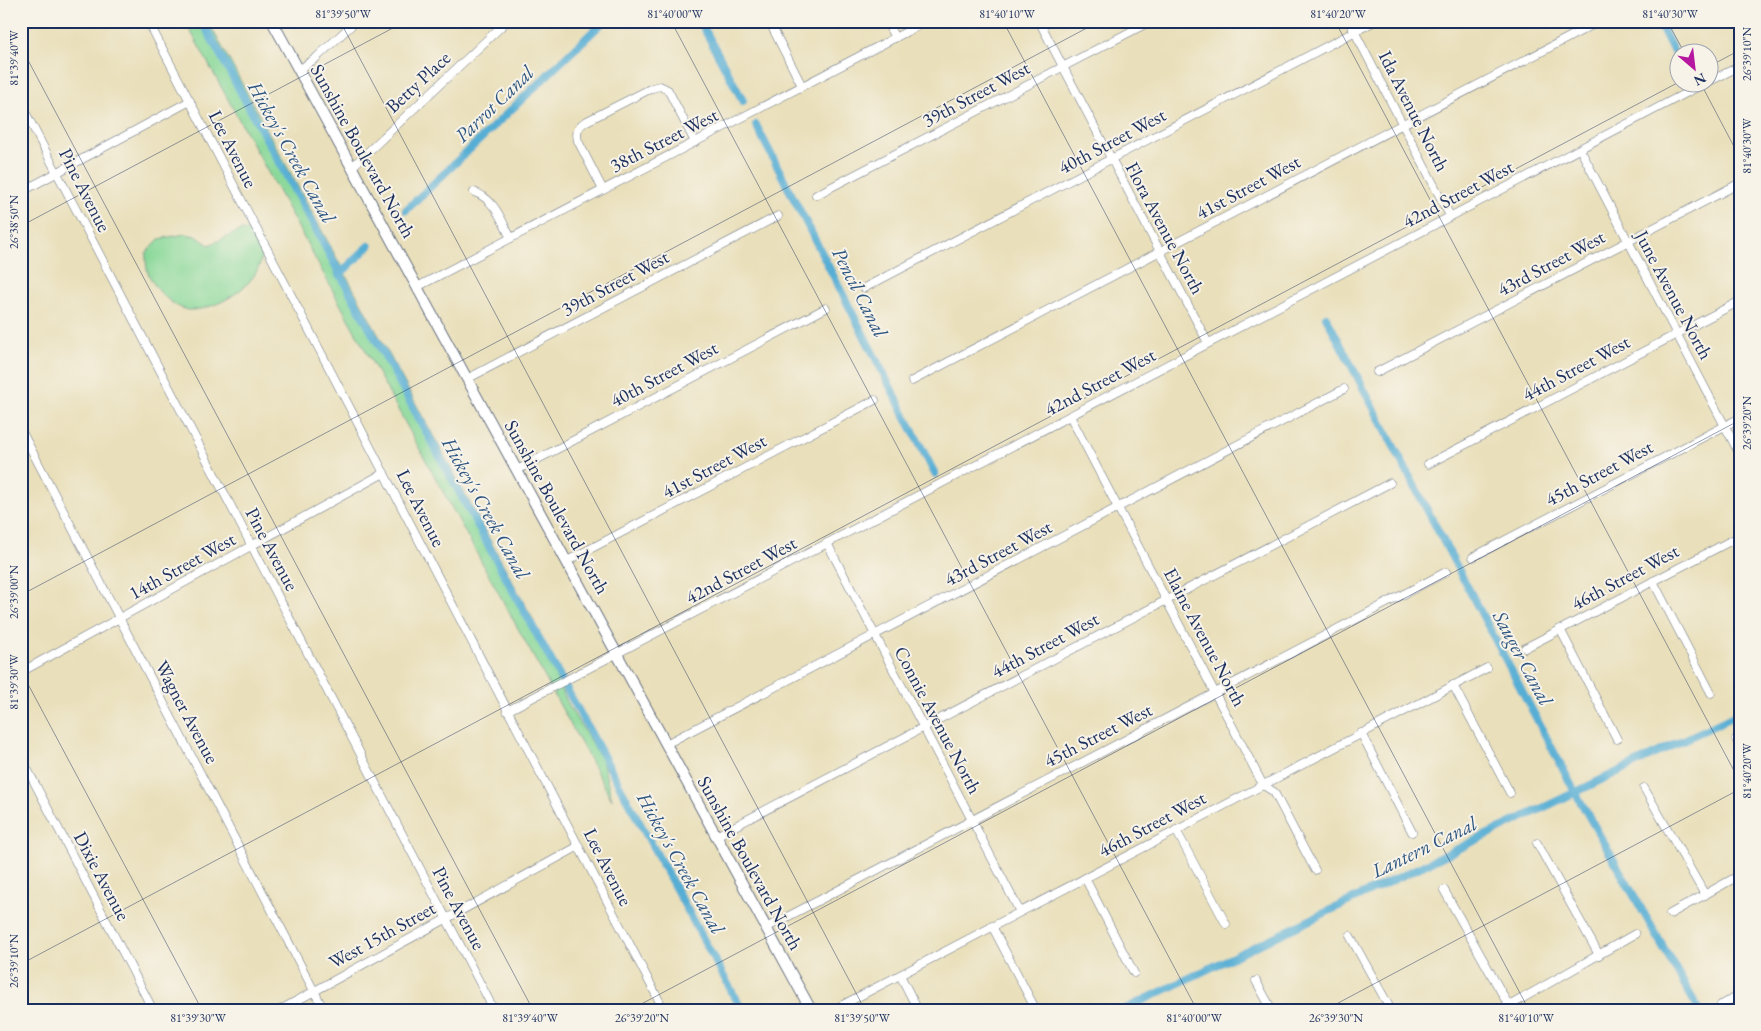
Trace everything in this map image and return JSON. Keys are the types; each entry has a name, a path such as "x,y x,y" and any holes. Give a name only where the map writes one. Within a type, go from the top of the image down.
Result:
{"street":[{"name":"Lee Avenue","path":"148,21 664,1010"},
{"name":"Sunshine Boulevard North","path":"272,21 811,1010"},
{"path":"299,70 316,58 356,21"},
{"name":"Betty Place","path":"352,167 507,21"},
{"path":"769,21 802,86"},
{"path":"886,21 894,38"},
{"name":"38th Street West","path":"417,287 926,21"},
{"name":"Flora Avenue North","path":"1039,21 1208,343"},
{"name":"39th Street West","path":"816,196 1151,21"},
{"name":"Ida Avenue North","path":"1349,21 1450,216"},
{"name":"40th Street West","path":"864,288 1375,21"},
{"name":"41st Street West","path":"912,381 1600,21"},
{"name":"42nd Street West","path":"1718,77 1740,66"},
{"path":"603,190 576,134 579,126 586,122 652,88 660,86 668,90 695,142"},
{"name":"42nd Street West","path":"508,711 579,672 1689,92"},
{"path":"21,192 190,101"},
{"name":"Pine Avenue","path":"21,104 494,1010"},
{"name":"June Avenue North","path":"1580,149 1740,455"},
{"name":"43rd Street West","path":"1377,372 1740,183"},
{"path":"474,192 482,195 494,206 511,238"},
{"name":"39th Street West","path":"467,378 778,216"},
{"name":"44th Street West","path":"1428,464 1740,300"},
{"name":"40th Street West","path":"517,470 826,308"},
{"name":"43rd Street West","path":"666,744 1344,390"},
{"name":"41st Street West","path":"567,561 875,400"},
{"name":"Elaine Avenue North","path":"1070,416 1263,785 1274,792 1315,870"},
{"name":"45th Street West","path":"1473,557 1740,418"},
{"name":"Wagner Avenue","path":"21,430 324,1010"},
{"name":"14th Street West","path":"21,672 384,472"},
{"name":"44th Street West","path":"716,836 1390,483"},
{"name":"46th Street West","path":"1525,648 1740,536"},
{"name":"Connie Avenue North","path":"827,543 1020,912"},
{"name":"45th Street West","path":"766,928 1446,572"},
{"path":"1653,581 1711,693"},
{"path":"1560,629 1617,739"},
{"name":"46th Street West","path":"832,1010 1487,668"},
{"path":"1453,685 1510,793"},
{"path":"1361,733 1412,832"},
{"name":"Dixie Avenue","path":"21,757 153,1010"},
{"path":"1644,788 1705,895"},
{"path":"1176,830 1226,924"},
{"path":"1537,843 1599,954"},
{"name":"West 15th Street","path":"280,1010 579,846"},
{"path":"1670,914 1740,875"},
{"path":"1085,878 1134,972"},
{"path":"1444,890 1505,1008 1635,934"},
{"path":"992,926 1036,1010"},
{"path":"1350,936 1392,1010"},
{"path":"900,975 918,1010"},
{"path":"1256,981 1272,1010"},
{"path":"1721,1005 1740,994"}],"green space":[{"path":"185,21 208,21 534,621 534,629 569,706 602,760 612,800"},
{"path":"242,230 252,231 259,241 261,259 257,271 240,290 216,304 192,310 178,306 164,296 149,275 146,253 159,239 185,234 196,236 209,245"}],"waterway":[{"name":"Hickey's Creek Canal","path":"202,21 742,1010"},
{"name":"Parrot Canal","path":"406,210 604,21"},
{"name":"Pencil Canal","path":"700,21 743,101"},
{"path":"1658,21 1669,42"},
{"name":"Pencil Canal","path":"756,125 935,474"},
{"name":"Parrot Canal","path":"339,275 369,246"},
{"name":"Sauger Canal","path":"1326,317 1575,792 1699,1010"},
{"name":"Lantern Canal","path":"1123,1010 1740,713"}]}
